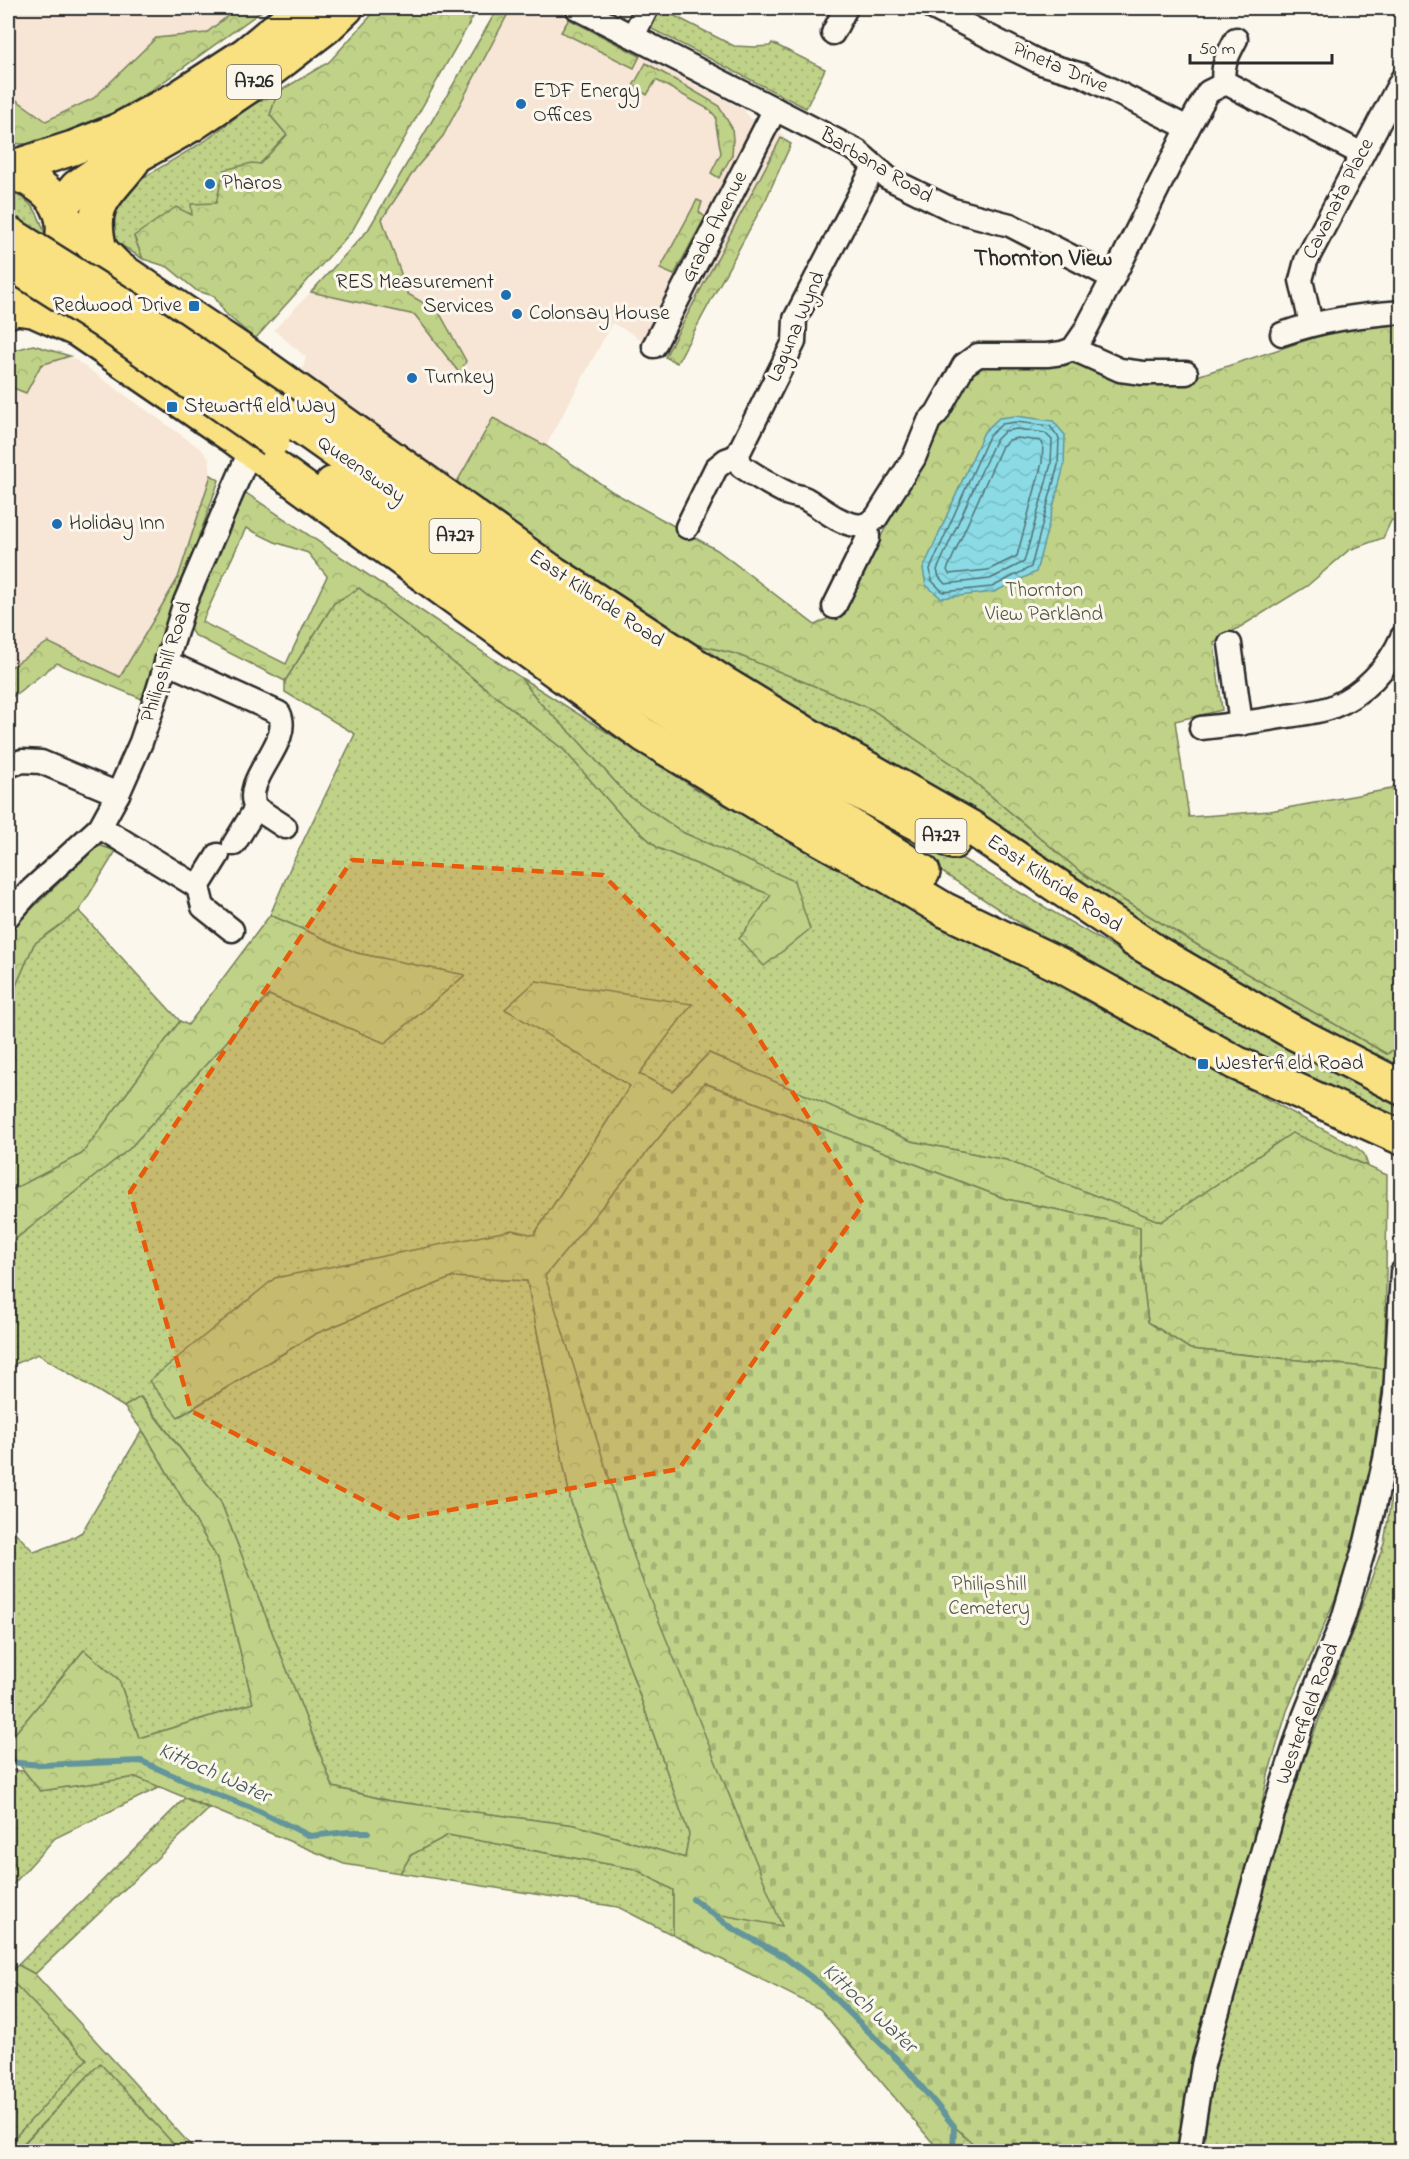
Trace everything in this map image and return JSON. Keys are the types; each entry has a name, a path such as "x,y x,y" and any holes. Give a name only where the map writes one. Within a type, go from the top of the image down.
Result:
{"main road":[{"name":"A726","path":"8,171 119,130 168,104 246,54 302,8"},
{"name":"A726","path":"8,171 41,187 61,213 77,187 107,166 138,154 191,124 256,81 318,34 346,8"},
{"name":"A726","path":"100,250 95,230 97,208 138,154"},
{"name":"East Kilbride Road","path":"61,213 118,268 277,376 549,570 778,716 970,827 1150,949"},
{"path":"12,310 39,289 50,272 61,244 61,213"},
{"name":"Queensway","path":"8,233 126,307 555,605 624,649"},
{"name":"Queensway","path":"8,261 101,320 508,607 596,665"},
{"name":"East Kilbride Road","path":"12,310 33,310 78,330 231,435 251,452 644,735 771,811 945,910 1062,966 1236,1063 1401,1138"},
{"name":"East Kilbride Road","path":"624,649 727,732 787,785 956,894 1062,966"},
{"name":"East Kilbride Road","path":"596,665 727,732 855,790 1150,949 1291,1031 1401,1088"}],"street":[{"name":"Barbana Road","path":"577,8 861,153 888,178 953,210 1011,225 1113,278"},
{"path":"633,36 647,8"},
{"path":"833,33 846,8"},
{"name":"Pineta Drive","path":"933,8 1041,63 1077,73 1188,128"},
{"path":"1224,84 1222,72 1224,63 1236,39"},
{"name":"Cavanata Place","path":"1311,324 1301,280 1306,261 1401,79"},
{"path":"737,456 741,466 791,495 802,497 849,524 867,525 876,518 914,458 929,421 937,413 964,365 978,355 1047,355 1073,349 1113,278 1208,92 1224,84"},
{"path":"1224,84 1258,99 1362,154"},
{"name":"Grado Avenue","path":"654,346 776,109"},
{"name":"Laguna Wynd","path":"687,527 716,468 726,460 737,456 794,342 795,319 874,167"},
{"path":"1282,334 1311,324 1353,316 1401,312"},
{"path":"1073,349 1120,370 1143,373 1185,373"},
{"name":"Philipshill Road","path":"8,916 30,891 100,827 117,794 141,742 184,602 251,452 277,376"},
{"path":"834,608 868,538 867,525"},
{"path":"1201,728 1241,724 1332,707 1353,696 1373,680 1397,648 1401,637"},
{"path":"1230,644 1241,724"},
{"path":"166,662 279,713 282,718 281,734 254,787 252,800 256,808 285,827"},
{"path":"8,766 22,761 41,762 117,794"},
{"path":"198,887 256,808"},
{"path":"100,827 198,887 203,907 232,930"},
{"name":"Westerfield Road","path":"1189,2151 1203,2065 1272,1817 1304,1716 1343,1618 1366,1542 1385,1459 1395,1395 1401,1272"}],"highlighted area":[{"path":"352,860 603,875 744,1015 863,1204 679,1469 400,1519 191,1411 130,1192"}],"shaded area":[{"path":"8,8 238,8 206,33 156,38 94,98 46,121 8,94"},
{"path":"511,8 547,8 744,110 750,118 784,135 781,138 791,144 766,199 677,363 612,323 546,446 493,418 453,489 332,401 302,372 306,357 274,330 311,292 416,315 461,374 439,313 408,294 382,219 416,168 443,136"},
{"path":"33,345 70,356 201,449 209,459 211,475 178,578 120,678 48,642 8,669 8,352"}],"green space":[{"path":"238,8 266,8 149,92 109,115 112,122 40,145 8,143 8,94 46,121 94,98 156,38 206,33"},
{"path":"378,8 478,8 352,231 255,339 225,313 214,296 197,291 168,267 143,259 134,236 176,207 192,215 191,204 216,203 224,170 252,163 260,164 287,135 270,115 278,92 329,62"},
{"path":"498,8 511,8 443,136 416,168 382,219 408,294 439,312 466,361 460,374 415,315 311,292 368,230"},
{"path":"656,8 734,46 770,46 772,43 825,69 806,108 646,26"},
{"path":"569,19 640,56 634,68 561,32"},
{"path":"646,63 718,105 732,128 733,140 732,155 719,178 711,173 721,153 716,117 710,110 656,80 647,95 633,86"},
{"path":"278,92 270,115 287,135 235,188 197,214 134,237 143,259 113,240 111,212 122,197 146,176 205,141 252,105"},
{"path":"781,138 791,144 766,199 677,363 665,357"},
{"path":"8,193 24,199 35,210 47,241 8,216"},
{"path":"697,200 702,202 699,212 705,217 674,275 660,269"},
{"name":"Thornton View Parkland","path":"1401,322 1401,516 1391,521 1383,538 1349,550 1307,586 1214,643 1222,710 1175,721 1189,817 1270,811 1391,789 1401,777 1401,1043 1387,1054 1211,953 1083,874 957,767 871,709 736,654 674,639 453,489 493,418 546,446 613,492 717,550 815,625 840,612 967,377 980,365 1068,362 1149,386 1194,377 1344,328"},
{"path":"33,345 70,356 41,365 26,393 8,386 8,352"},
{"path":"211,475 219,480 142,699 57,663 8,700 8,669 48,642 120,677 178,578"},
{"path":"246,493 520,677 540,703 575,737 626,794 684,833 794,881 810,929 764,966 739,939 771,895 658,848 620,814 564,750 359,588 334,603 285,681 194,635 187,626","holes":["246,528 275,542 308,553 327,576 286,664 202,622"]},
{"path":"359,588 564,750 620,814 658,848 771,895 794,881 684,833 626,794 575,737 540,703 520,677 706,795 1356,1147 1364,1154 1368,1166 1292,1133 1161,1222 1006,1160 911,1141 709,1053 672,1091 639,1074 691,1004 506,1009 630,1086 534,1235 275,1278 179,1417 315,1334 453,1277 527,1281 571,1502 689,1834 685,1858 575,1825 390,1801 333,1787 220,1500 141,1397 124,1407 38,1354 8,1367 8,1245 129,1149 269,995 385,1043 464,976 357,953 270,915 291,866 355,734 285,692 285,681 334,603"},
{"path":"674,639 736,654 871,709 957,767 1083,874 1115,895 1387,1054 1401,1043 1401,1076 1270,1011"},
{"path":"823,785 961,858 1287,1049 1401,1106 1401,1128 1154,1007 1041,937 878,830"},
{"path":"98,845 116,851 79,911 34,944 8,1004 8,932"},
{"path":"79,911 180,1021 82,1154 8,1192 8,1056 14,1057 8,1004 34,944"},
{"path":"270,915 357,953 465,975 385,1043 269,995 129,1149 8,1245 8,1192 82,1154 180,1021 188,1025"},
{"path":"536,981 692,1004 639,1074 672,1091 709,1053 911,1141 1006,1160 1161,1222 1292,1133 1387,1175 1385,1369 1190,1349 1148,1322 1140,1257 1140,1227 1006,1199 705,1083 1115,1920 955,2126 981,2151 938,2151 820,2009 673,1935 673,1890 635,1869 448,1835 411,1855 400,1873 344,1864 136,1777 40,1791 8,1750 8,1742 84,1650 119,1680 139,1738 253,1703 217,1558 145,1434 124,1407 140,1397 220,1500 333,1787 390,1801 575,1825 685,1858 689,1834 571,1502 527,1281 453,1277 315,1334 178,1417 149,1381 275,1278 512,1230 534,1235 630,1086 505,1009"},
{"path":"8,1004 14,1058 8,1056"},
{"name":"Philipshill Cemetery","path":"704,1083 1006,1199 1140,1227 1140,1257 1148,1322 1190,1349 1385,1369 1360,1541 1287,1711 1192,2063 1177,2151 981,2151 954,2126 906,2068 819,1983 783,1956 711,1913 782,1926 638,1569 545,1276"},
{"path":"141,1432 145,1434 217,1558 253,1703 139,1738 119,1680 84,1650 8,1742 8,1525 34,1552 70,1539 82,1532"},
{"path":"1401,1439 1401,2151 1195,2152 1210,2085 1263,1888 1299,1772 1384,1543"},
{"path":"8,1770 24,1771 40,1791 136,1777 160,1787 55,1838 8,1890"},
{"path":"185,1798 209,1809 35,1974 18,1965"},
{"path":"448,1835 635,1869 673,1890 673,1935 618,1907 400,1873 411,1855"},
{"path":"18,1965 35,1974 196,2151 180,2151 100,2063 16,2151 8,2151 8,2145 87,2059 8,1977 8,1974"},
{"path":"8,1977 88,2059 8,2145"},
{"path":"100,2063 180,2151 16,2152"}],"water":[{"path":"1016,416 1053,421 1065,435 1064,466 1036,572 994,592 941,598 926,585 923,569 984,432 999,418"}],"waterway":[{"name":"Kittoch Water","path":"8,1762 41,1765 141,1761 259,1811 310,1836 368,1832"},
{"name":"Kittoch Water","path":"693,1899 732,1928 783,1956 819,1983 906,2068 954,2126 953,2152"}],"place":[{"name":"EDF Energy Offices","path":"521,104"},
{"name":"Pharos","path":"210,184"},
{"name":"RES Measurement Services","path":"506,295"},
{"name":"Redwood Drive","path":"194,306"},
{"name":"Colonsay House","path":"517,314"},
{"name":"Turnkey","path":"412,378"},
{"name":"Stewartfield Way","path":"172,407"},
{"name":"Holiday Inn","path":"57,524"},
{"name":"Westerfield Road","path":"1203,1064"}],"district":[{"name":"Thornton View","path":"1043,259"}]}
